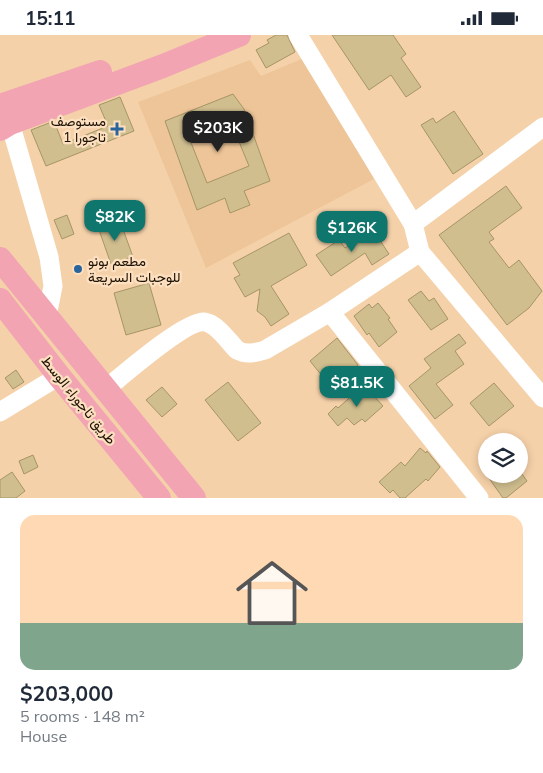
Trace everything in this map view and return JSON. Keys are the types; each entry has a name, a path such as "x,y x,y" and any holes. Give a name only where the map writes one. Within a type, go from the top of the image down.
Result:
{"main road":[{"path":"4,119 200,35"},
{"path":"86,85 163,66 239,35"},
{"path":"0,259 107,388 194,498"},
{"name":"طريق تاجوراء الوسط","path":"0,301 159,498"}],"street":[{"path":"298,35 413,224 420,252 543,398"},
{"path":"4,119 49,257 53,286 47,317"},
{"path":"413,224 508,151 543,127"},
{"path":"107,388 178,333 196,323 208,323 214,326 242,353 256,353 265,350 330,312 420,252"},
{"path":"330,312 479,498"},
{"path":"0,412 59,376"}],"shaded area":[{"path":"304,58 374,179 206,268 138,102 250,60 261,76"}],"building":[{"path":"276,35 287,35 295,52 266,68 256,50 269,43 267,40"},
{"path":"332,35 393,35 406,54 401,58 421,87 406,97 391,75 369,90"},
{"path":"233,94 244,109 270,181 244,191 250,205 230,213 225,198 197,210 165,121","holes":["228,115 249,166 207,183 186,130"]},
{"name":"مستوصف تاجورا 1","path":"120,97 134,131 46,166 31,130 54,121 63,144 108,126 99,105"},
{"path":"454,111 483,154 453,174 421,125 433,118 436,123"},
{"path":"506,186 522,208 489,232 494,239 489,242 509,268 519,260 542,291 529,308 507,325 439,235"},
{"path":"67,215 74,234 62,239 54,220"},
{"path":"119,218 133,257 111,264 98,227"},
{"path":"373,230 389,254 372,265 365,253 331,276 316,255 339,240 345,248"},
{"path":"289,233 307,265 271,286 289,314 271,326 265,317 257,311 260,289 245,297 234,278 240,275 233,263"},
{"path":"149,283 161,325 126,335 114,293"},
{"path":"421,291 429,301 434,298 448,319 431,330 408,300"},
{"path":"378,303 390,318 388,319 397,332 379,347 369,333 367,335 354,316 369,304 372,308"},
{"path":"459,334 466,343 455,351 464,364 436,384 453,405 435,419 409,386 431,368 424,359"},
{"path":"337,338 358,365 331,387 310,361"},
{"path":"16,370 24,382 13,389 5,378"},
{"path":"228,382 261,423 238,441 205,400"},
{"path":"494,383 514,406 489,426 470,403"},
{"path":"364,385 383,406 365,422 362,419 354,425 347,418 338,426 328,414 336,406 338,408"},
{"path":"162,387 177,404 162,417 146,400"},
{"path":"420,448 426,453 427,451 440,467 428,481 426,479 405,498 400,498 393,490 390,493 379,482 401,462 405,466"},
{"path":"33,455 38,467 24,474 19,461"},
{"path":"12,472 25,491 16,498 0,498 0,480"},
{"path":"492,483 525,483 506,498 503,498"}],"place":[{"name":"مستوصف تاجورا 1","path":"117,129"},
{"name":"مطعم بونو للوجبات السريعة","path":"78,269"}]}
